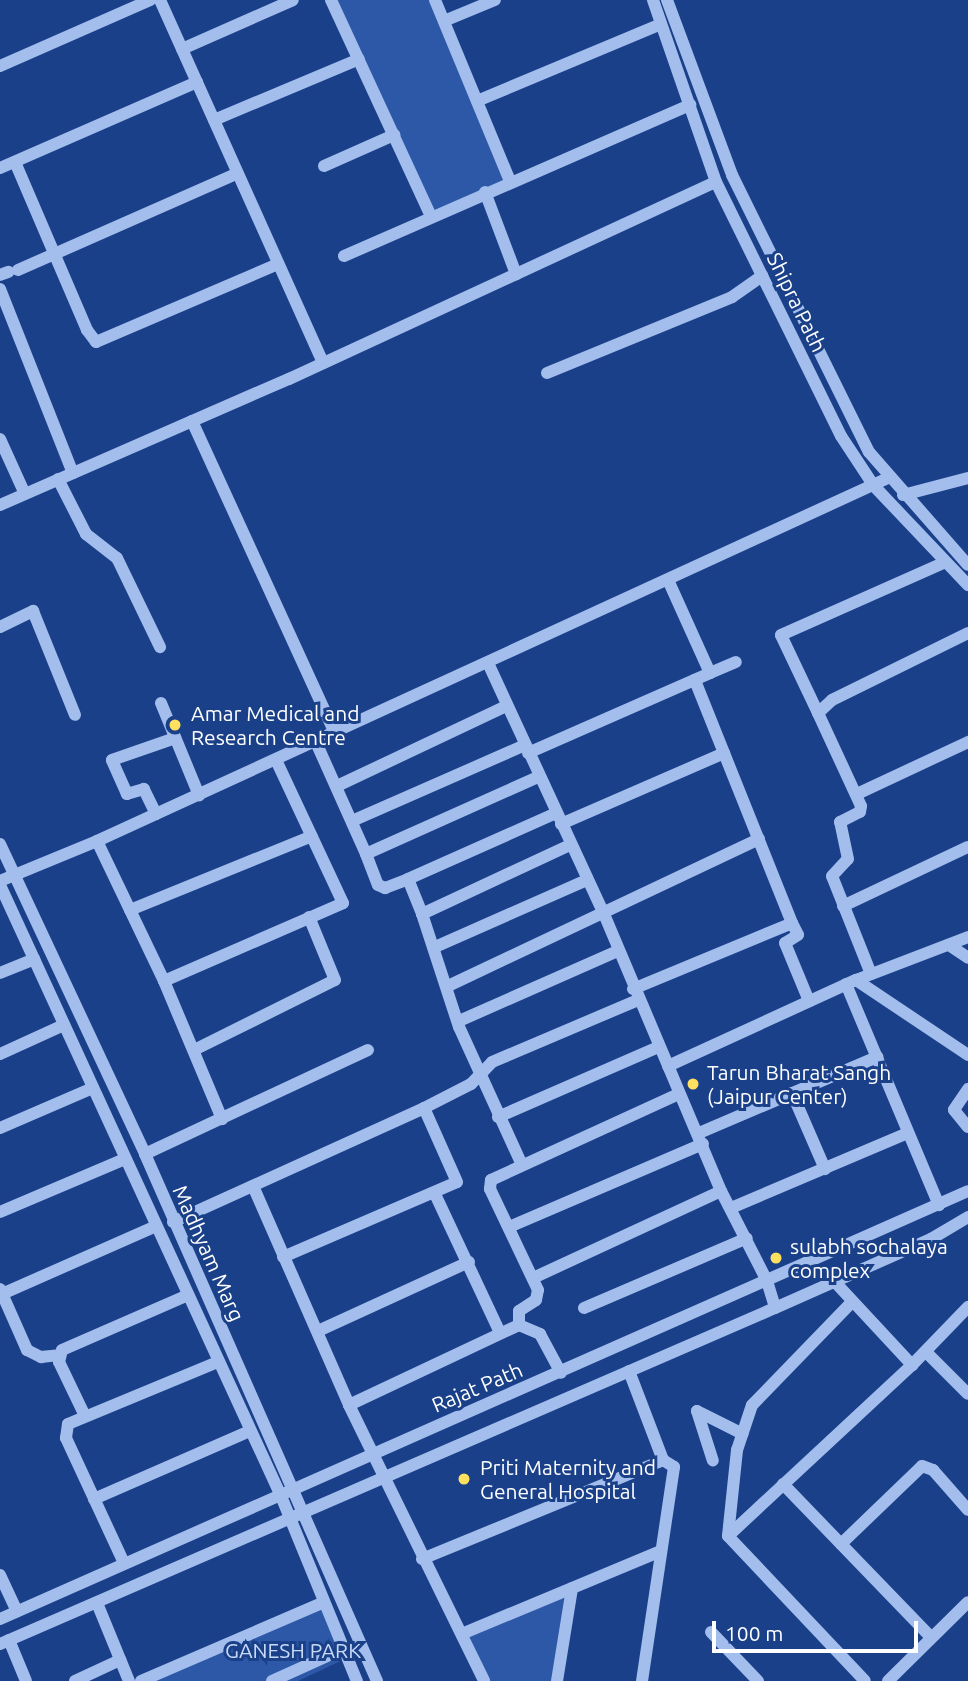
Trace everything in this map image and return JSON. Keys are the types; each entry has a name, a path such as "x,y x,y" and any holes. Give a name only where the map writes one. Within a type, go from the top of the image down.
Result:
{"street":[{"path":"0,66 150,0"},
{"path":"160,0 323,363"},
{"path":"182,49 293,0"},
{"path":"331,0 431,216"},
{"path":"435,0 510,181"},
{"path":"444,21 495,0"},
{"name":"Shipra Path","path":"653,0 716,182 841,436 874,486 968,585"},
{"name":"Shipra Path","path":"667,0 732,175 869,452 888,478 968,565"},
{"path":"477,101 662,24"},
{"path":"214,120 359,59"},
{"path":"0,168 197,82"},
{"path":"344,256 510,181 690,105"},
{"path":"324,166 394,135"},
{"path":"15,162 96,342 278,264"},
{"path":"9,272 56,256 238,173"},
{"path":"0,505 323,363 716,182"},
{"path":"485,192 516,274"},
{"path":"547,373 732,297 762,276"},
{"path":"0,289 73,473"},
{"path":"192,421 334,731"},
{"path":"0,439 24,494"},
{"path":"0,883 13,874 97,841 199,795 888,478"},
{"path":"903,495 968,478"},
{"path":"58,479 86,534 117,558 160,647"},
{"path":"871,974 832,872 848,859 839,824 860,812 857,794 781,635 946,562"},
{"path":"668,580 710,673"},
{"path":"0,627 33,611 75,715"},
{"path":"818,713 832,699 968,633"},
{"path":"352,821 736,662"},
{"path":"488,663 538,777 604,914 658,1047 722,1191 747,1238 775,1308"},
{"path":"695,680 799,935 785,943 809,1002"},
{"path":"161,704 199,795"},
{"path":"337,786 506,706"},
{"path":"156,814 144,789 127,794 112,760 176,738"},
{"path":"315,740 381,887 408,879 724,753"},
{"path":"857,794 968,742"},
{"path":"164,981 343,903 276,760"},
{"path":"366,854 538,777"},
{"path":"130,910 312,836"},
{"path":"449,986 759,839"},
{"path":"97,841 164,981 222,1119"},
{"name":"Madhyam Marg","path":"0,844 145,1154 173,1222 296,1490 377,1681"},
{"path":"422,914 570,845"},
{"path":"843,906 968,846"},
{"path":"408,879 435,947 478,1073 522,1165"},
{"path":"435,947 587,880"},
{"name":"Madhyam Marg","path":"0,883 281,1496 357,1681"},
{"path":"194,1050 335,981 309,917"},
{"path":"173,1222 424,1108 471,1084 478,1073 492,1062 792,923"},
{"path":"668,1066 851,982 968,937"},
{"path":"949,945 968,958"},
{"path":"459,1021 618,951"},
{"path":"0,973 34,959"},
{"path":"851,982 968,1055"},
{"path":"851,982 877,1057 939,1205"},
{"path":"0,1054 64,1025"},
{"path":"498,1116 658,1047"},
{"path":"145,1154 368,1050"},
{"path":"509,1227 877,1057"},
{"path":"0,1128 93,1088"},
{"path":"968,1089 954,1110 968,1127"},
{"path":"519,1325 519,1311 538,1294 490,1184 522,1165 679,1094"},
{"path":"792,1094 824,1169"},
{"path":"283,1257 435,1194 457,1182 424,1108"},
{"path":"731,1208 908,1133"},
{"path":"0,1212 125,1158"},
{"path":"253,1186 349,1405 387,1477 422,1559 464,1633 484,1681"},
{"path":"533,1278 722,1191"},
{"name":"Rajat Path","path":"0,1619 296,1490 372,1452 561,1373 968,1191"},
{"path":"435,1194 500,1333"},
{"path":"26,1681 5,1642 775,1308 931,1239 968,1217"},
{"path":"156,1226 1,1292 33,1356 58,1355 188,1295"},
{"path":"584,1308 747,1238"},
{"path":"318,1331 469,1262"},
{"path":"834,1281 851,1303 912,1365"},
{"path":"728,1536 743,1434 752,1405 851,1303"},
{"path":"728,1536 926,1352 968,1307"},
{"path":"349,1405 519,1325 540,1334 561,1373"},
{"path":"926,1352 968,1394"},
{"path":"58,1355 85,1416"},
{"path":"124,1563 66,1438 68,1424 218,1362"},
{"path":"629,1371 663,1460 674,1467 642,1681"},
{"path":"713,1461 697,1411 743,1434"},
{"path":"93,1499 250,1431"},
{"path":"422,1559 663,1460"},
{"path":"841,1544 922,1466 933,1470 968,1510"},
{"path":"783,1483 930,1636"},
{"path":"728,1536 865,1681"},
{"path":"464,1633 661,1551"},
{"path":"0,1578 17,1611"},
{"path":"557,1681 572,1588"},
{"path":"97,1602 129,1681"},
{"path":"141,1681 324,1602"},
{"path":"888,1681 930,1636 968,1602"},
{"path":"711,1632 758,1681"},
{"path":"272,1681 343,1649"},
{"path":"75,1681 120,1660"}],"green space":[{"path":"331,0 435,0 510,181 431,216"},
{"path":"572,1588 557,1681 484,1681 464,1633"},
{"name":"GANESH PARK","path":"325,1603 347,1658 298,1681 151,1681"}],"place":[{"name":"Amar Medical and Research Centre","path":"175,725"},
{"name":"Tarun Bharat Sangh (Jaipur Center)","path":"693,1084"},
{"name":"sulabh sochalaya complex","path":"776,1258"},
{"name":"Priti Maternity and General Hospital","path":"464,1479"}]}
